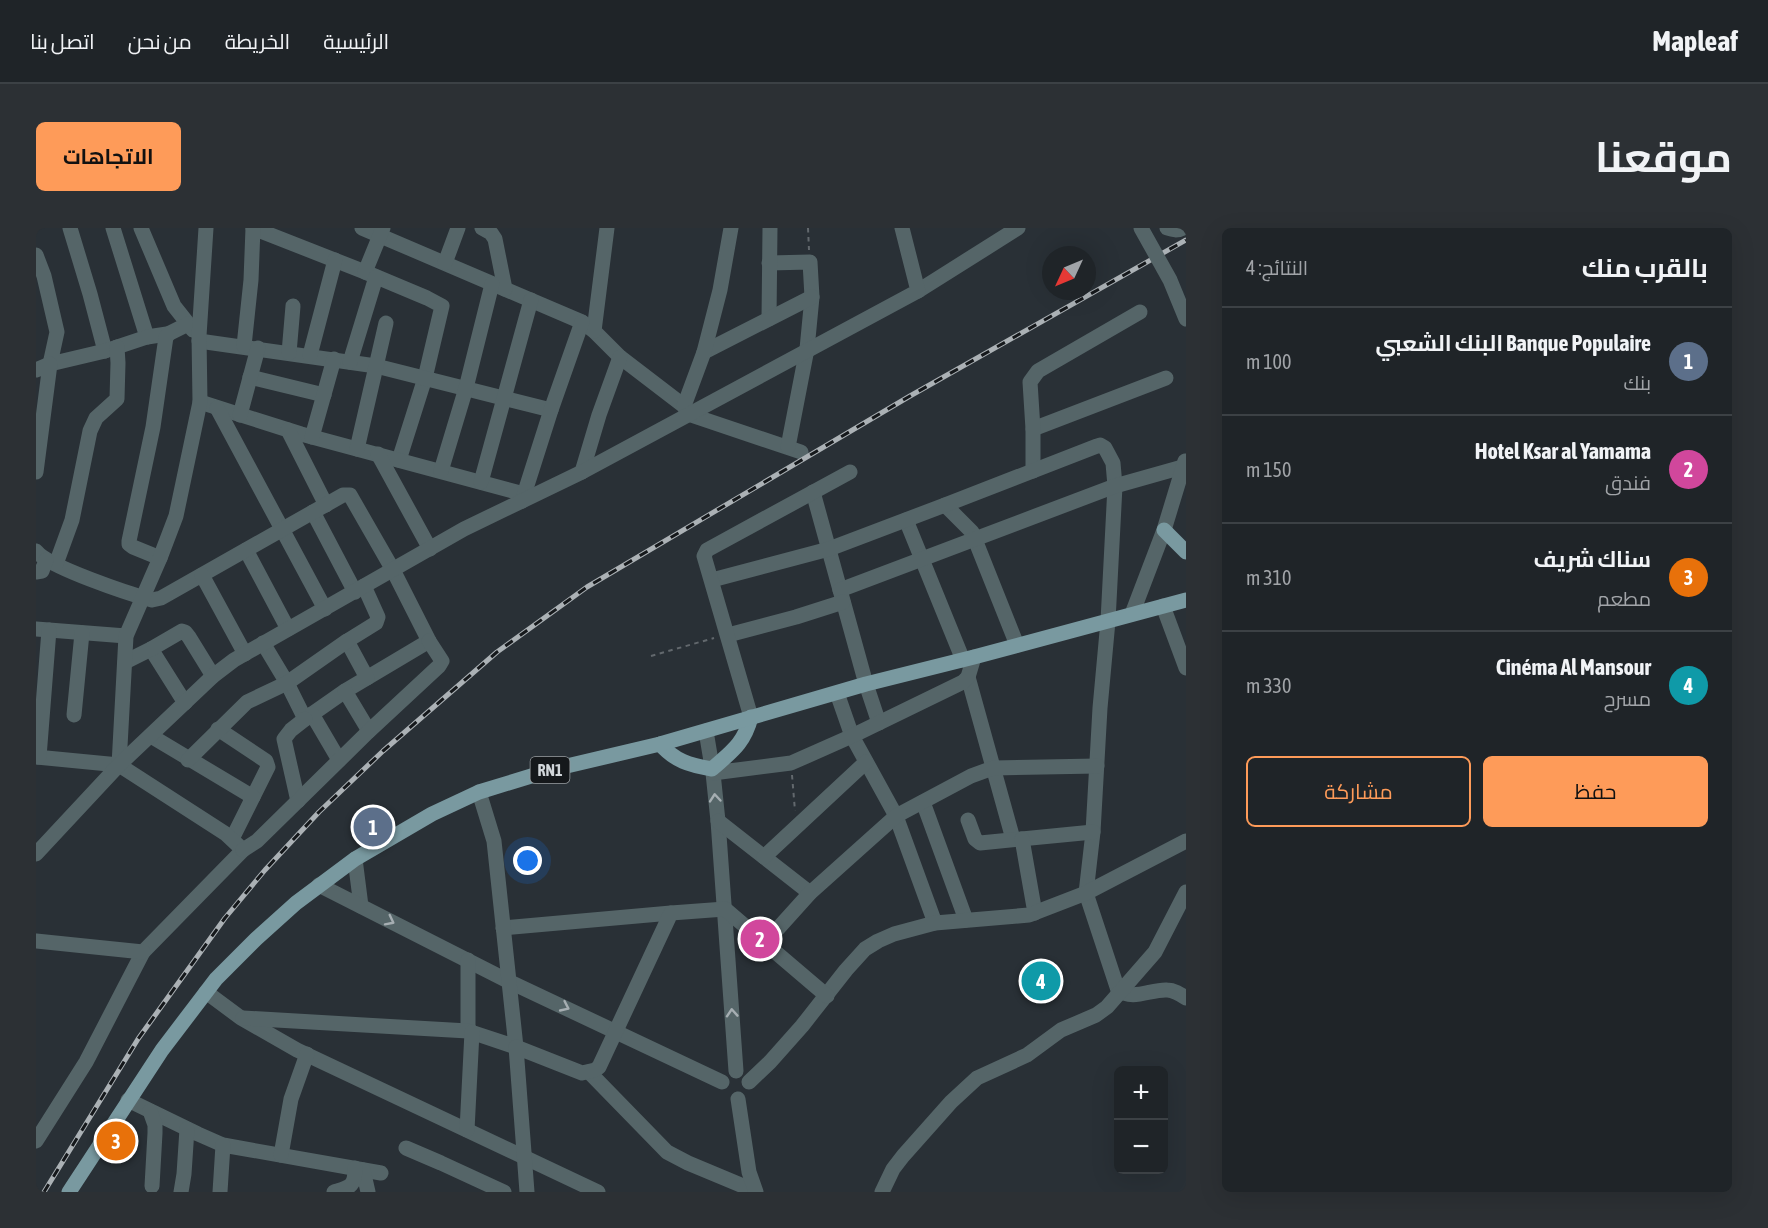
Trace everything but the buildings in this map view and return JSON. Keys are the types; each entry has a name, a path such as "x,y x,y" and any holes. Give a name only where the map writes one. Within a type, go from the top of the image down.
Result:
{"main road":[{"path":"1164,530 1186,552"},
{"name":"RN1","path":"73,1191 128,1100 162,1050 206,992 256,939 319,885 356,859 432,814 480,792 554,769 660,744 866,684 1186,600"},
{"path":"660,744 675,759 712,771 741,741 747,732 751,717"}],"street":[{"path":"70,228 90,294 118,363 117,399 96,418 90,431 72,520 43,562 152,600 202,575 343,495 350,495 393,570 442,664 369,730 257,841 238,845 118,765 37,757 43,630 126,636"},
{"path":"113,228 147,337"},
{"path":"141,228 174,306 199,338 376,366 551,410"},
{"path":"118,765 126,636 144,598 176,516 200,402 199,338 206,228"},
{"path":"240,415 250,377 253,228 370,274 442,306 425,378 399,460"},
{"path":"362,228 382,232 445,264 588,327 620,357 686,410 795,450 812,297 810,262 769,263"},
{"path":"445,264 458,228"},
{"path":"441,471 499,286 495,239 491,233 482,228"},
{"path":"523,498 551,410 588,327 607,228"},
{"path":"686,410 720,290 730,228"},
{"path":"769,319 770,228"},
{"path":"902,228 918,291"},
{"path":"36,854 118,765 213,676 234,660 464,529 523,498 582,472 686,410 807,350 918,291 1018,228"},
{"path":"1141,228 1170,280 1186,319"},
{"path":"1167,228 1173,230 1182,228"},
{"path":"350,362 382,232"},
{"path":"36,255 44,276 57,332 43,367 36,472"},
{"path":"310,356 335,260"},
{"path":"704,352 812,297"},
{"path":"481,482 531,300"},
{"path":"289,352 293,306"},
{"path":"1033,471 1030,382 1032,376 1140,312"},
{"path":"357,449 386,323"},
{"path":"43,367 147,337 167,334 188,324"},
{"path":"160,558 133,547 129,541 153,427 167,334"},
{"path":"582,472 598,415 620,357"},
{"path":"312,437 334,359"},
{"path":"250,377 324,395"},
{"path":"1033,429 1166,378"},
{"path":"200,402 312,437 481,482 523,498"},
{"path":"217,408 325,609"},
{"path":"188,760 247,702 286,682 374,625 378,620 359,589 319,508 288,430"},
{"path":"712,580 829,549 1100,445 1105,448 1113,463 1115,486 1108,621 1100,708 1093,832 1086,894 1115,985 1120,991 1130,995 1167,990 1186,998"},
{"path":"378,454 430,549"},
{"path":"728,635 796,617 922,559 975,538 1115,486 1185,464"},
{"path":"1132,614 1164,530 1185,464"},
{"path":"751,717 704,556 707,550 850,472"},
{"path":"813,492 879,723"},
{"path":"945,506 972,532 1017,645"},
{"path":"906,520 968,658 968,677 993,768 1018,839 1035,913"},
{"path":"246,550 288,629"},
{"path":"202,575 245,654"},
{"path":"1163,606 1186,668"},
{"path":"125,662 184,631 213,676"},
{"path":"74,715 82,633"},
{"path":"347,641 367,678"},
{"path":"298,801 284,739 291,730 345,691 429,641"},
{"path":"264,643 286,682 339,760"},
{"path":"151,650 185,703"},
{"path":"712,771 791,763 956,687 968,677"},
{"path":"345,691 369,730"},
{"path":"837,693 852,736 896,816 935,923"},
{"path":"36,1141 86,1062 143,952 238,845 253,797 268,767 266,761 218,729"},
{"path":"706,731 718,821 736,1071"},
{"path":"151,736 253,797"},
{"path":"764,857 866,762"},
{"path":"765,943 810,893 896,816 971,776 993,768 1097,766"},
{"path":"480,792 493,832 516,1047 527,1192"},
{"path":"923,802 966,920"},
{"path":"968,820 975,839 981,843 1093,832"},
{"path":"718,821 810,893"},
{"path":"749,1082 744,1075 736,1071 730,1073 722,1082 722,1091 734,1100 738,1100 747,1093 749,1082 770,1062 865,949 878,941 894,934 935,923 1024,917 1086,894 1186,841"},
{"path":"356,859 361,906"},
{"path":"319,885 508,981 722,1082"},
{"path":"882,1192 893,1169 903,1156 951,1102 976,1078 1027,1055 1061,1030 1096,1015 1107,1007 1155,952 1186,892"},
{"path":"503,928 725,909 827,996"},
{"path":"241,1018 470,1031 582,1073 589,1072 599,1067 671,913"},
{"path":"36,941 143,952"},
{"path":"467,1130 470,1031 468,960"},
{"path":"206,992 241,1018 307,1054 598,1192"},
{"path":"281,1155 291,1099 307,1054"},
{"path":"589,1072 667,1152 755,1192"},
{"path":"128,1100 223,1145 381,1173"},
{"path":"738,1100 749,1172 755,1192"},
{"path":"150,1111 155,1125 152,1186"},
{"path":"181,1192 187,1129"},
{"path":"220,1192 223,1145"},
{"path":"406,1148 504,1192"},
{"path":"334,1192 349,1187 359,1169"},
{"path":"359,1169 368,1192"}],"path":[{"path":"808,228 810,262"},
{"path":"651,656 728,635"},
{"path":"791,763 796,826"}],"railway":[{"path":"44,1192 138,1039 225,918 265,870 319,812 383,751 497,652 587,587 910,396 1186,240"}],"place":[{"name":"Banque Populaire البنك الشعبي","path":"373,827"},
{"name":"Hotel Ksar al Yamama","path":"760,939"},
{"name":"Cinéma Al Mansour","path":"1041,981"},
{"name":"سناك شريف","path":"116,1141"}]}
